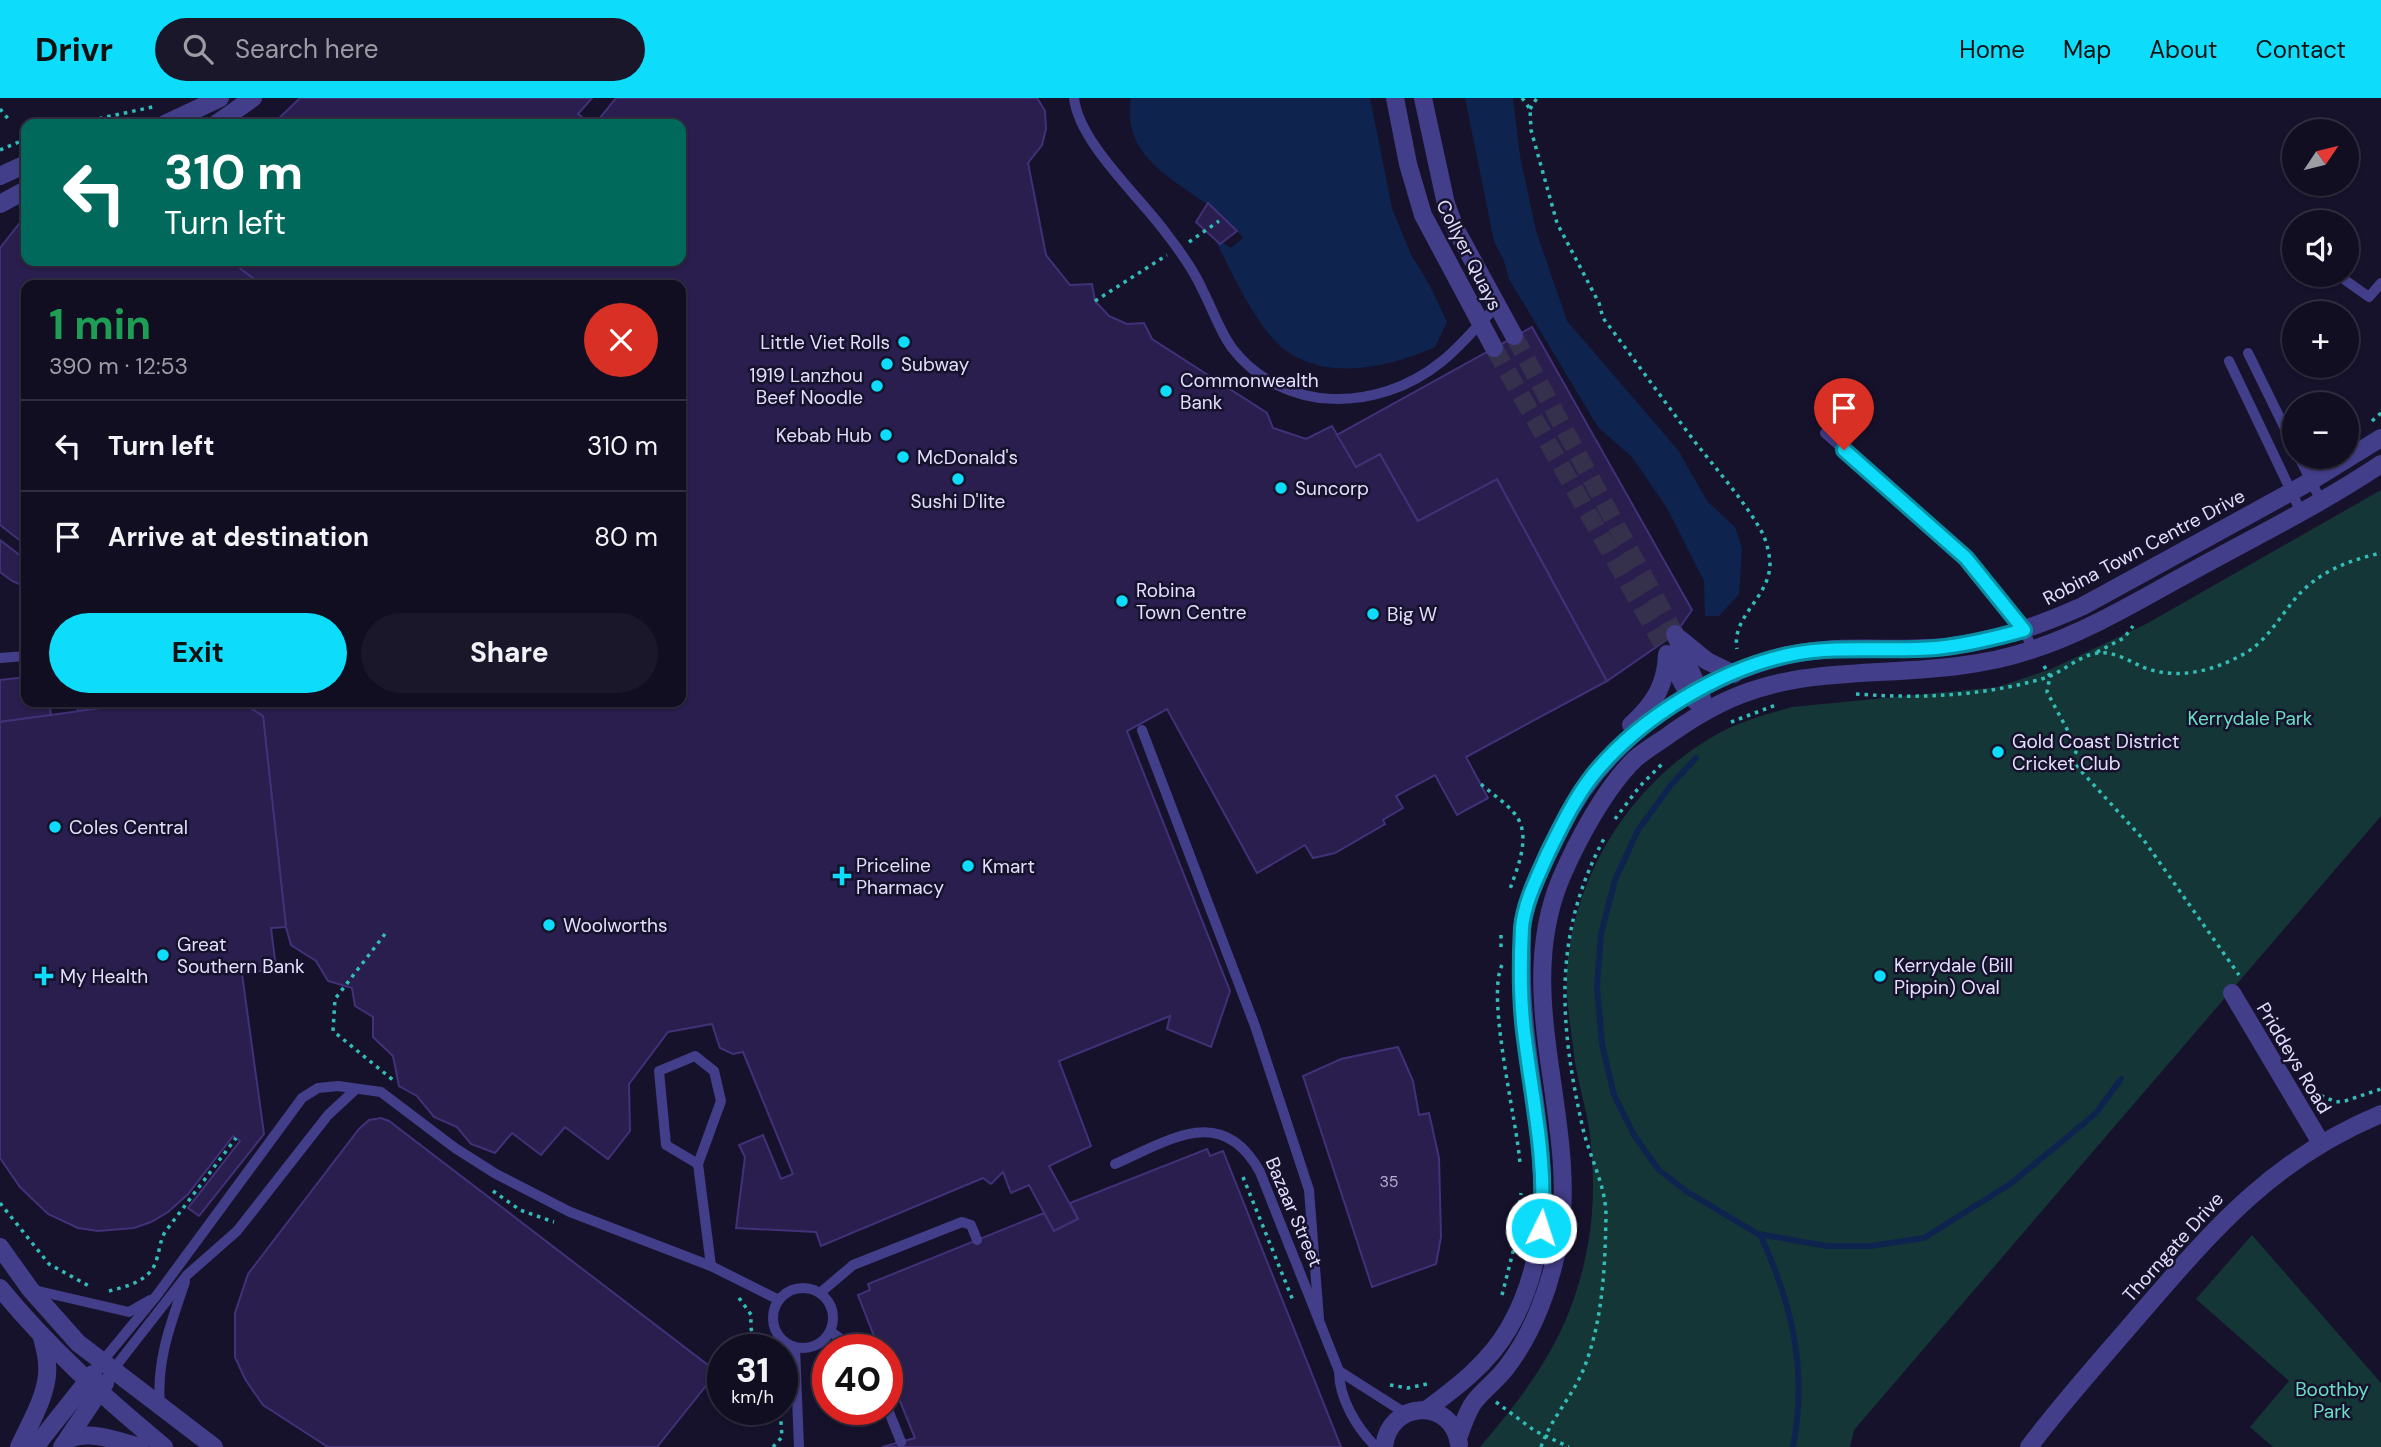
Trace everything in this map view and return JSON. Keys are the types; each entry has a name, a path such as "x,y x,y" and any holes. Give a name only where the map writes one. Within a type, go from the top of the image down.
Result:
{"street":[{"path":"176,119 220,98"},
{"path":"223,119 253,98"},
{"name":"Collyer Quays","path":"1395,98 1408,164 1423,215 1442,256 1494,348"},
{"name":"Collyer Quays","path":"1423,98 1446,204 1455,228 1514,336"},
{"path":"0,176 21,166"},
{"path":"0,204 21,193"},
{"name":"Robina Town Centre Drive","path":"1426,1410 1470,1375 1497,1345 1508,1329 1530,1278 1541,1228 1544,1179 1522,1010 1522,925 1530,896 1568,814 1591,777 1621,746 1695,692 1734,674 1799,653 1845,649 1933,648 1986,640 2024,630 2083,606 2311,481 2381,438"},
{"path":"1459,1442 1475,1401 1503,1372 1526,1338 1543,1299 1559,1240 1563,1161 1542,1007 1542,957 1551,908 1561,879 1606,795 1634,760 1704,709 1731,696 1794,680 1961,667 2033,650 2088,627 2321,501 2381,464"},
{"path":"1668,644 1704,709"},
{"path":"1668,644 1734,674"},
{"path":"1621,746 1624,731 1642,715 1660,691 1665,680 1668,644"},
{"name":"Priddeys Road","path":"2232,993 2321,1143"},
{"name":"Thorngate Drive","path":"2038,1444 2218,1224 2274,1174 2321,1143 2381,1114"},
{"path":"0,1247 30,1289 78,1343 214,1447"},
{"path":"0,1289 42,1337 93,1387 164,1447"},
{"path":"19,1447 41,1398 48,1367 42,1337"},
{"path":"65,1443 93,1387 107,1367"},
{"path":"35,1447 93,1387"},
{"path":"1384,1447 1390,1426 1405,1413 1426,1410 1446,1419 1459,1442"},
{"path":"65,1443 79,1435 140,1447"}],"lane":[{"path":"1074,98 1077,111 1090,135 1113,169 1178,248 1232,348 1268,380 1291,393 1307,398 1347,400 1396,387 1440,363 1497,306"},
{"path":"2355,287 2369,297 2381,283"},
{"path":"2248,353 2282,422"},
{"path":"2229,362 2301,512"},
{"path":"1825,433 1966,558 2024,630 2033,650"},
{"path":"2305,469 2321,501"},
{"path":"0,658 21,656"},
{"path":"1142,730 1255,1026 1309,1190 1318,1320"},
{"path":"698,1164 666,1145 659,1071 695,1056 713,1071 721,1101 698,1164 711,1266"},
{"path":"107,1367 156,1295 302,1098 318,1088 338,1086 381,1092 496,1174 570,1212 711,1266 779,1300"},
{"path":"107,1367 187,1275 237,1231 328,1115 356,1089"},
{"name":"Bazaar Street","path":"1115,1164 1165,1142 1203,1131 1220,1134 1235,1141 1250,1153 1339,1371 1339,1382 1347,1406 1376,1447"},
{"path":"820,1293 853,1265 962,1223 971,1225 977,1240"},
{"path":"160,1408 158,1380 165,1342 187,1275"},
{"path":"30,1289 129,1312 156,1295"},
{"path":"777,1334 772,1318 779,1300 794,1289 812,1289 820,1293 831,1308 833,1317 830,1331 822,1342 814,1347 798,1348"},
{"path":"830,1331 834,1334"},
{"path":"1339,1371 1405,1413"},
{"path":"798,1422 799,1447"},
{"path":"894,1425 901,1442"}],"path":[{"path":"1522,98 1530,109 1531,130 1556,223 1599,303 1603,318 1735,493 1760,529 1767,545 1770,564 1768,578 1757,602 1739,624 1737,649"},
{"path":"1530,109 1537,98"},
{"path":"96,119 159,105"},
{"path":"0,108 10,121"},
{"path":"0,150 21,141"},
{"path":"1095,301 1219,221"},
{"path":"2096,653 2117,656 2160,673 2197,672 2219,666 2258,645 2271,632 2291,603 2308,585 2325,573 2344,563 2381,553"},
{"path":"1846,693 1905,698 1992,691 2050,676 2124,638 2138,621"},
{"path":"2050,676 2047,692 2075,744 2076,752 2072,761 2143,839 2242,980 2232,993"},
{"path":"1726,723 1783,703"},
{"path":"1614,821 1640,786 1664,762"},
{"path":"1481,784 1516,815 1523,832 1522,851 1507,903"},
{"path":"1541,1447 1583,1370 1599,1320 1606,1213 1601,1186 1583,1131 1574,1082 1564,999 1564,963 1575,910 1609,829"},
{"path":"1502,927 1500,939 1503,954 1497,985 1499,1024 1521,1170"},
{"path":"385,934 335,999 333,1031 401,1086"},
{"path":"2295,1100 2315,1091 2325,1098 2346,1101 2381,1089"},
{"path":"102,1291 125,1286 149,1274 155,1265 160,1240 165,1232 236,1138"},
{"path":"1240,1169 1298,1314"},
{"path":"1502,1296 1514,1248 1522,1183"},
{"path":"0,1203 49,1264 92,1288"},
{"path":"1381,1380 1408,1388 1425,1385 1433,1380"},
{"path":"1495,1400 1545,1436 1569,1447"},
{"path":"773,1447 782,1437 781,1425"}],"green space":[{"name":"Kerrydale Park","path":"2381,490 2381,816 1854,1430 1850,1447 1480,1447 1518,1400 1549,1353 1573,1303 1581,1275 1590,1230 1593,1171 1589,1128 1575,1064 1567,970 1572,933 1582,896 1616,829 1639,799 1665,772 1695,748 1727,729 1759,716 1792,707 1998,687 2051,669 2148,623"},
{"name":"Boothby Park","path":"2252,1235 2381,1383 2381,1447 2273,1447 2250,1427 2289,1381 2196,1299"}],"water":[{"path":"1131,98 1370,98 1392,208 1411,255 1429,284 1447,322 1435,347 1398,360 1359,368 1321,366 1302,360 1285,350 1254,313 1213,236 1231,248 1243,238 1228,221 1169,178 1138,145 1131,124"},
{"path":"1465,98 1513,98 1520,156 1536,231 1567,321 1678,450 1707,501 1735,527 1742,548 1739,594 1719,616 1705,616 1704,581 1667,508 1632,457 1598,427 1509,279 1494,241"}],"building":[{"path":"300,98 592,98 578,114 585,119 278,119"},
{"name":"Robina Town Centre","path":"616,98 1037,98 1045,111 1046,129 1042,145 1028,163 1046,255 1070,285 1092,284 1095,301 1109,316 1127,324 1144,323 1152,339 1267,413 1273,428 1306,439 1332,426 1356,467 1380,454 1418,521 1497,479 1607,681 1466,757 1488,798 1457,815 1435,775 1396,796 1403,808 1383,820 1385,824 1335,853 1313,858 1305,845 1257,873 1167,709 1127,731 1230,991 1211,1047 1167,1029 1170,1016 1059,1061 1091,1146 1049,1166 1078,1219 1054,1231 1029,1185 1011,1193 1003,1172 991,1184 983,1178 821,1246 816,1232 736,1228 745,1157 739,1145 763,1135 781,1179 793,1174 743,1052 733,1054 720,1048 712,1024 668,1032 629,1084 630,1131 608,1159 565,1127 541,1155 512,1133 495,1153 471,1144 457,1127 434,1117 417,1096 399,1086 393,1056 373,1037 373,1017 355,1006 352,988 328,981 316,961 291,945 286,927 263,716 249,707 686,707 686,280 255,280 237,266 686,266 686,119 599,119"},
{"path":"1208,203 1237,231 1220,244 1196,222"},
{"path":"19,224 21,266 237,266 255,280 21,280 21,541 0,525 0,248"},
{"path":"1532,327 1692,610 1675,634 1607,681 1497,479 1418,521 1380,454 1356,467 1337,435"},
{"path":"0,540 21,556 21,585 0,572"},
{"path":"21,678 21,707 50,707 51,715 0,722 0,680"},
{"path":"77,707 104,707 78,711"},
{"path":"109,707 249,707 263,716 286,927 271,928 276,968 242,974 264,1134 199,1216 188,1208 240,1141 233,1136 188,1194 168,1212 134,1228 98,1231 78,1228 48,1214 20,1187 0,1158 0,722"},
{"path":"1398,1047 1413,1081 1419,1115 1429,1113 1439,1158 1441,1237 1436,1264 1372,1287 1303,1076 1341,1059"},
{"path":"381,1118 389,1121 707,1364 707,1384 657,1447 328,1447 263,1405 245,1379 235,1357 235,1313 248,1274 359,1129 369,1120"},
{"path":"1207,1149 1210,1156 1223,1151 1341,1447 882,1447 915,1438 903,1408 903,1334 873,1334 858,1295 870,1290 868,1284 1044,1213 1054,1231 1078,1219 1070,1203"}],"waterway":[{"path":"1696,758 1671,785 1638,830 1615,880 1601,934 1597,986 1602,1044 1614,1095 1634,1135 1658,1169 1686,1191 1758,1234 1827,1246 1871,1246 1924,1238 2010,1184 2095,1114 2121,1079"},
{"path":"1760,1234 1781,1286 1794,1338 1799,1391 1793,1447"}],"tunnel":[{"path":"1514,336 1675,634"},
{"path":"1494,348 1662,643"}],"place":[{"name":"Little Viet Rolls","path":"904,342"},
{"name":"Subway","path":"887,364"},
{"name":"1919 Lanzhou Beef Noodle","path":"877,386"},
{"name":"Commonwealth Bank","path":"1166,391"},
{"name":"Kebab Hub","path":"886,435"},
{"name":"McDonald's","path":"903,457"},
{"name":"Sushi D'lite","path":"958,479"},
{"name":"Suncorp","path":"1281,488"},
{"name":"Robina Town Centre","path":"1122,601"},
{"name":"Big W","path":"1373,614"},
{"name":"Gold Coast District Cricket Club","path":"1998,752"},
{"name":"Coles Central","path":"55,827"},
{"name":"Kmart","path":"968,866"},
{"name":"Priceline Pharmacy","path":"842,876"},
{"name":"Woolworths","path":"549,925"},
{"name":"Great Southern Bank","path":"163,955"},
{"name":"My Health","path":"44,976"},
{"name":"Kerrydale (Bill Pippin) Oval","path":"1880,976"}],"route":[{"path":"1541,1228 1543,1153 1522,1010 1522,925 1530,896 1546,858 1574,802 1591,777 1621,746 1669,708 1700,689 1761,663 1790,654 1822,650 1954,646 2024,630 2005,610 1966,558 1844,450"}]}
